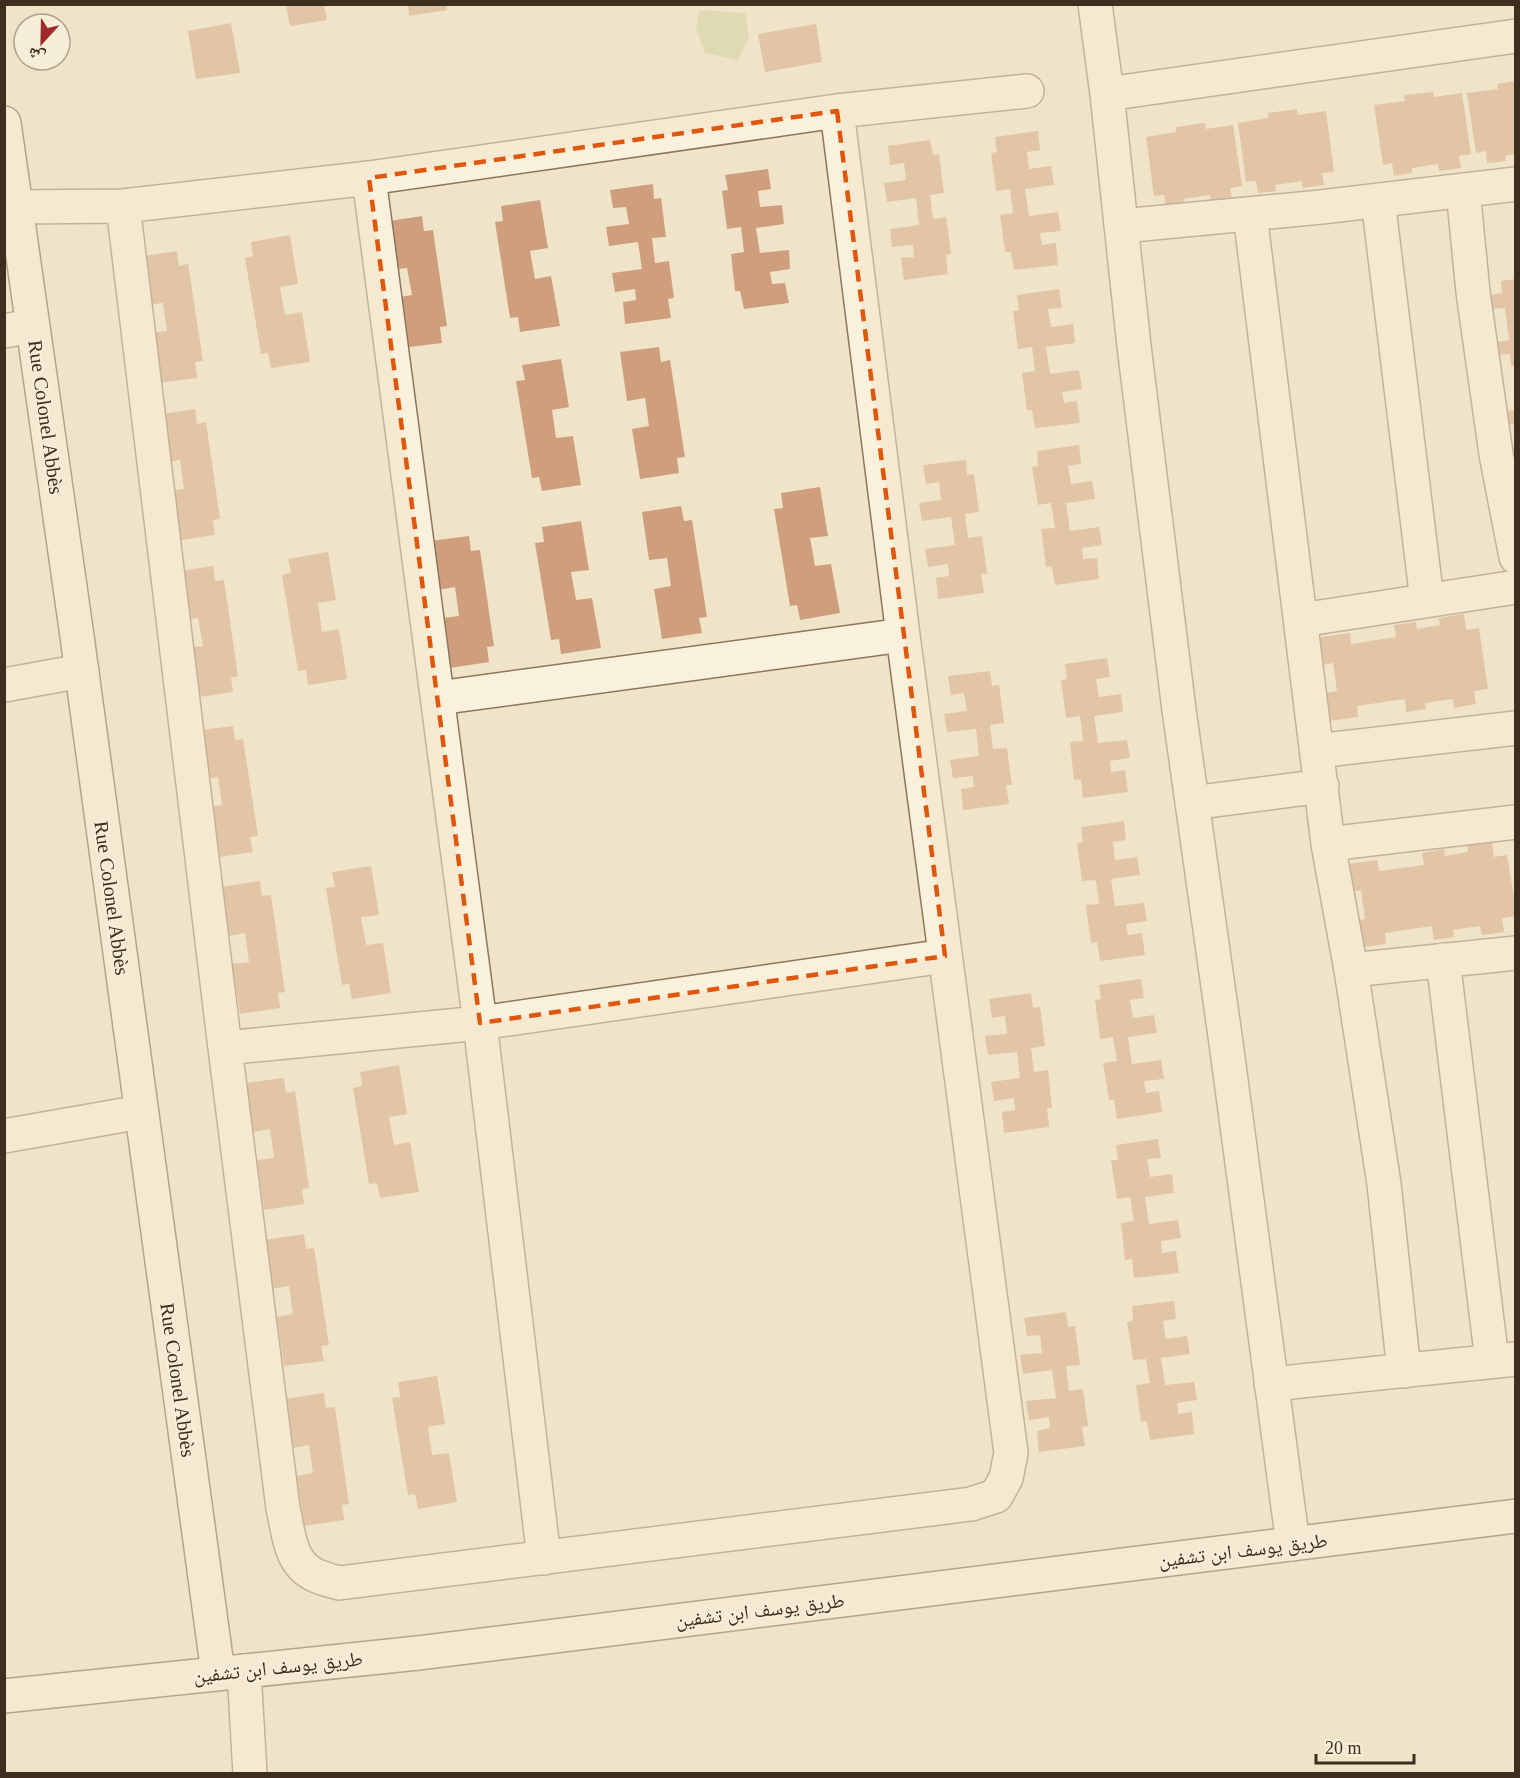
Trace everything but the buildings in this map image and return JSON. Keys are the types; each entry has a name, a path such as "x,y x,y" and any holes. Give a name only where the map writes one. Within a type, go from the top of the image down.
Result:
{"street":[{"path":"1095,4 1134,346 1192,803 1293,1544"},
{"path":"1107,94 1515,36"},
{"path":"15,207 123,206 369,178 837,111 1027,91"},
{"path":"123,206 283,1508 294,1557 302,1567 316,1576 339,1583 971,1504 996,1496 1006,1479 1011,1453 903,635 837,111"},
{"name":"Rue Colonel Abbès","path":"4,123 15,207 18,328 82,671 141,1112 231,1672 250,1773"},
{"path":"369,178 480,1023 544,1558"},
{"path":"1122,226 1515,184"},
{"path":"1463,190 1473,292 1491,419 1515,557"},
{"path":"1378,200 1427,600"},
{"path":"1250,214 1329,843 1384,1184 1404,1371"},
{"path":"1301,620 1515,586"},
{"path":"438,698 903,635"},
{"path":"4,685 82,671"},
{"path":"1317,751 1515,728"},
{"path":"1192,803 1322,786"},
{"path":"1329,843 1515,822"},
{"path":"1351,970 1515,953"},
{"path":"225,1048 480,1023 945,956"},
{"path":"1271,1384 1504,1360 1443,960"},
{"path":"4,1136 141,1112"},
{"name":"طريق يوسف ابن تشفين","path":"4,1696 418,1653 1515,1516"}],"highlighted area":[{"path":"837,111 945,956 480,1023 369,178"}],"green space":[{"path":"700,10 745,13 749,36 738,60 705,53 696,29"}]}
